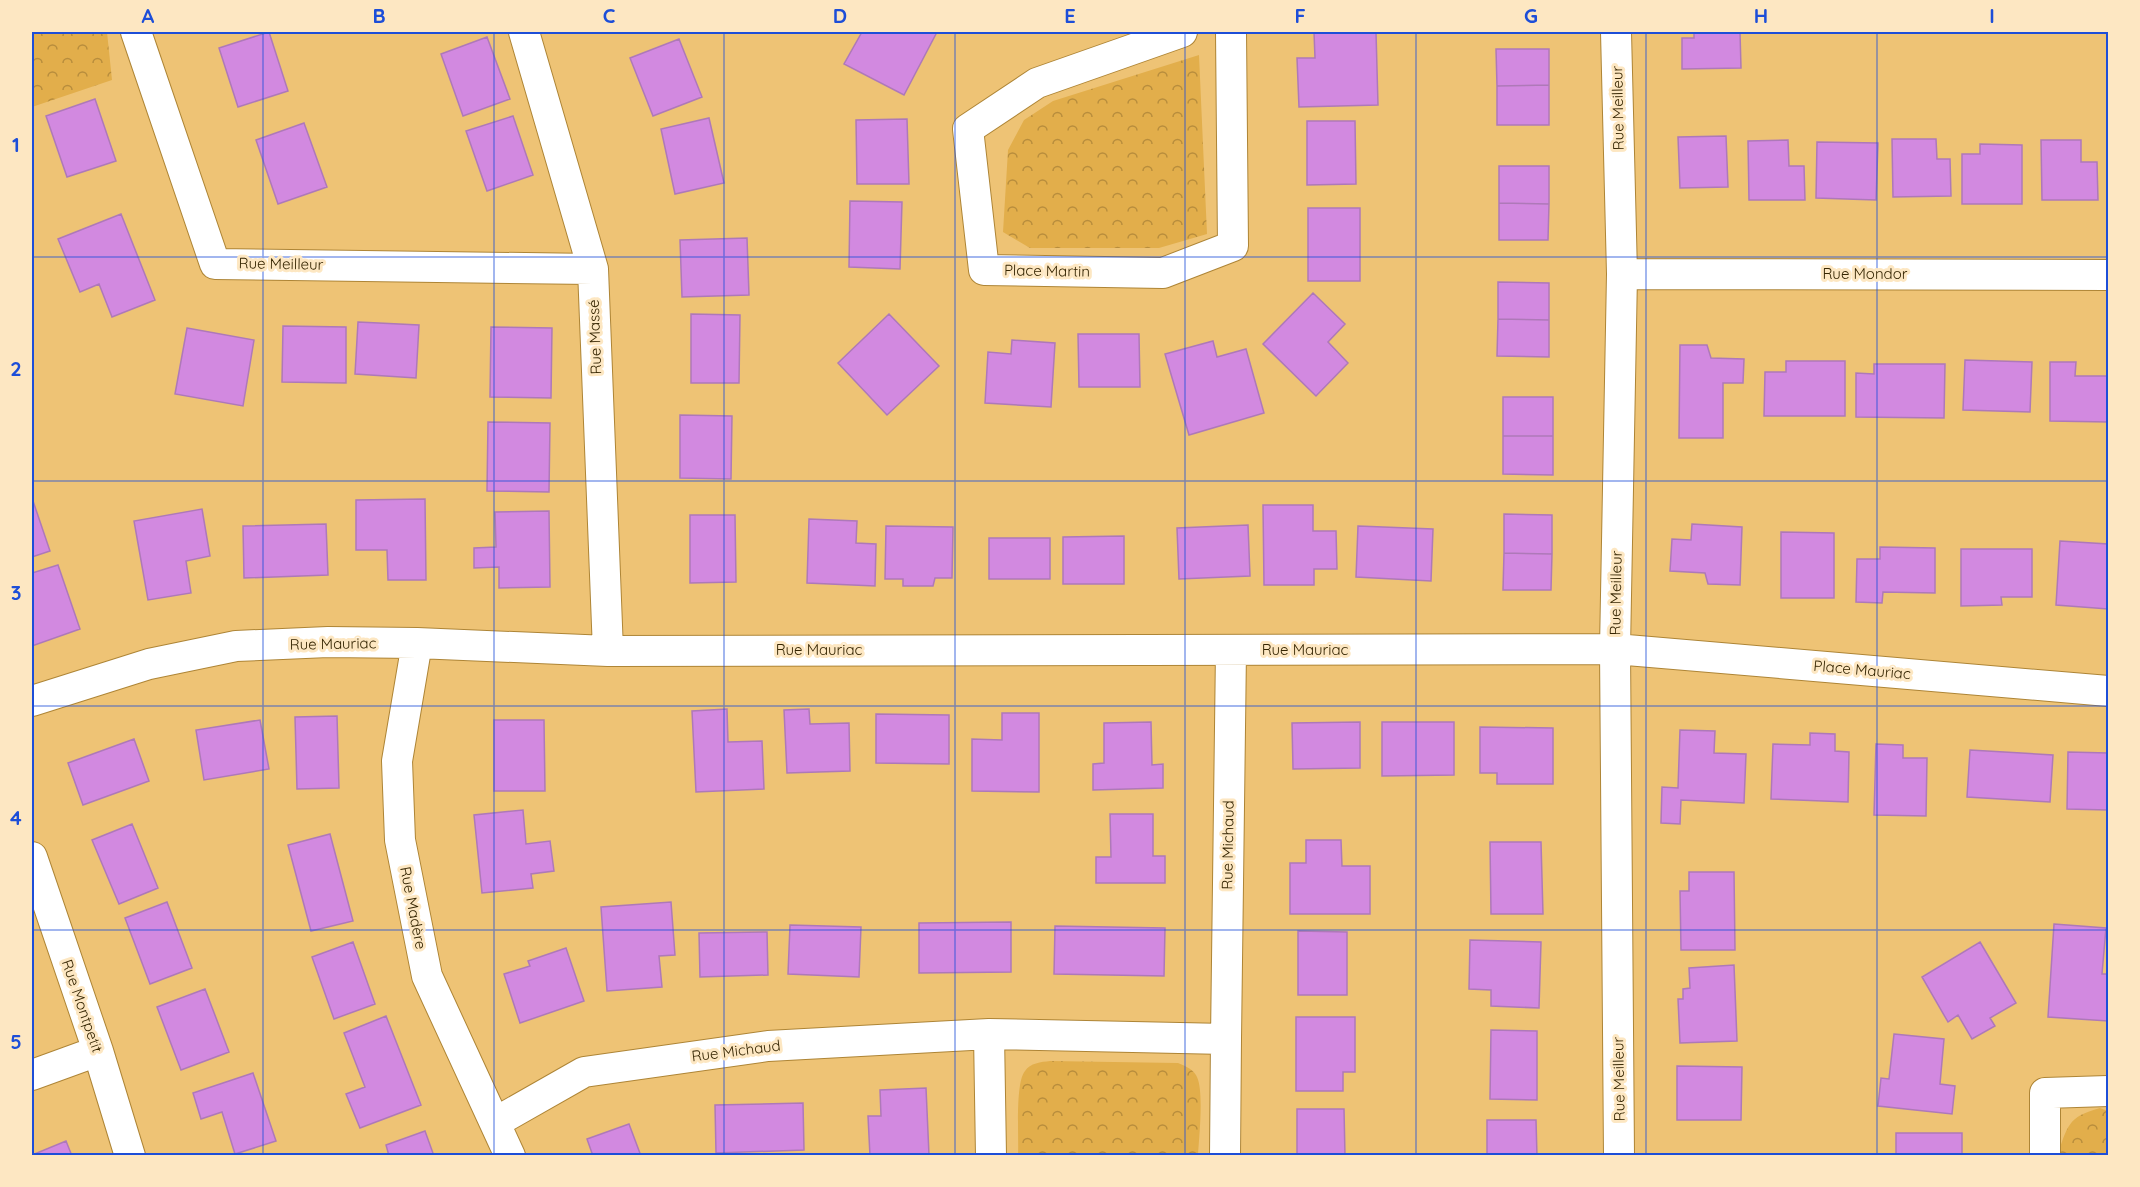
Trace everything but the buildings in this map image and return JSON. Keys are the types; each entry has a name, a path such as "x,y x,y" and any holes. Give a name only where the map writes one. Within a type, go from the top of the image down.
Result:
{"street":[{"name":"Rue Meilleur","path":"136,32 215,264 593,269"},
{"name":"Rue Massé","path":"524,32 593,269 608,651"},
{"name":"Place Martin","path":"1182,32 1037,84 968,129 984,270 1163,273 1233,246 1231,32"},
{"name":"Rue Meilleur","path":"1616,32 1622,274 1615,649 1619,1155"},
{"name":"Rue Mondor","path":"1622,274 2109,275"},
{"name":"Rue Mauriac","path":"32,701 149,664 236,646 328,642 417,643 608,651 1615,649"},
{"name":"Rue Madère","path":"417,643 397,761 400,840 427,976 510,1155"},
{"name":"Place Mauriac","path":"1615,649 2109,691"},
{"name":"Rue Michaud","path":"1225,1155 1231,650"},
{"name":"Rue Montpetit","path":"32,856 130,1155"},
{"name":"Rue Michaud","path":"496,1122 584,1072 768,1046 989,1034 1226,1039"},
{"path":"989,1034 991,1155"},
{"path":"32,1075 98,1052"},
{"path":"2045,1155 2045,1093 2109,1091"}],"green space":[{"path":"32,32 107,32 112,80 32,107"},
{"path":"1199,55 1207,234 1159,248 1030,248 1003,232 1008,150 1024,120 1053,101"},
{"path":"1050,1061 1178,1063 1189,1068 1197,1077 1200,1093 1198,1155 1018,1155 1019,1098 1022,1077 1030,1066"},
{"path":"2100,1108 2108,1111 2108,1155 2057,1156 2070,1124 2081,1115"}]}
